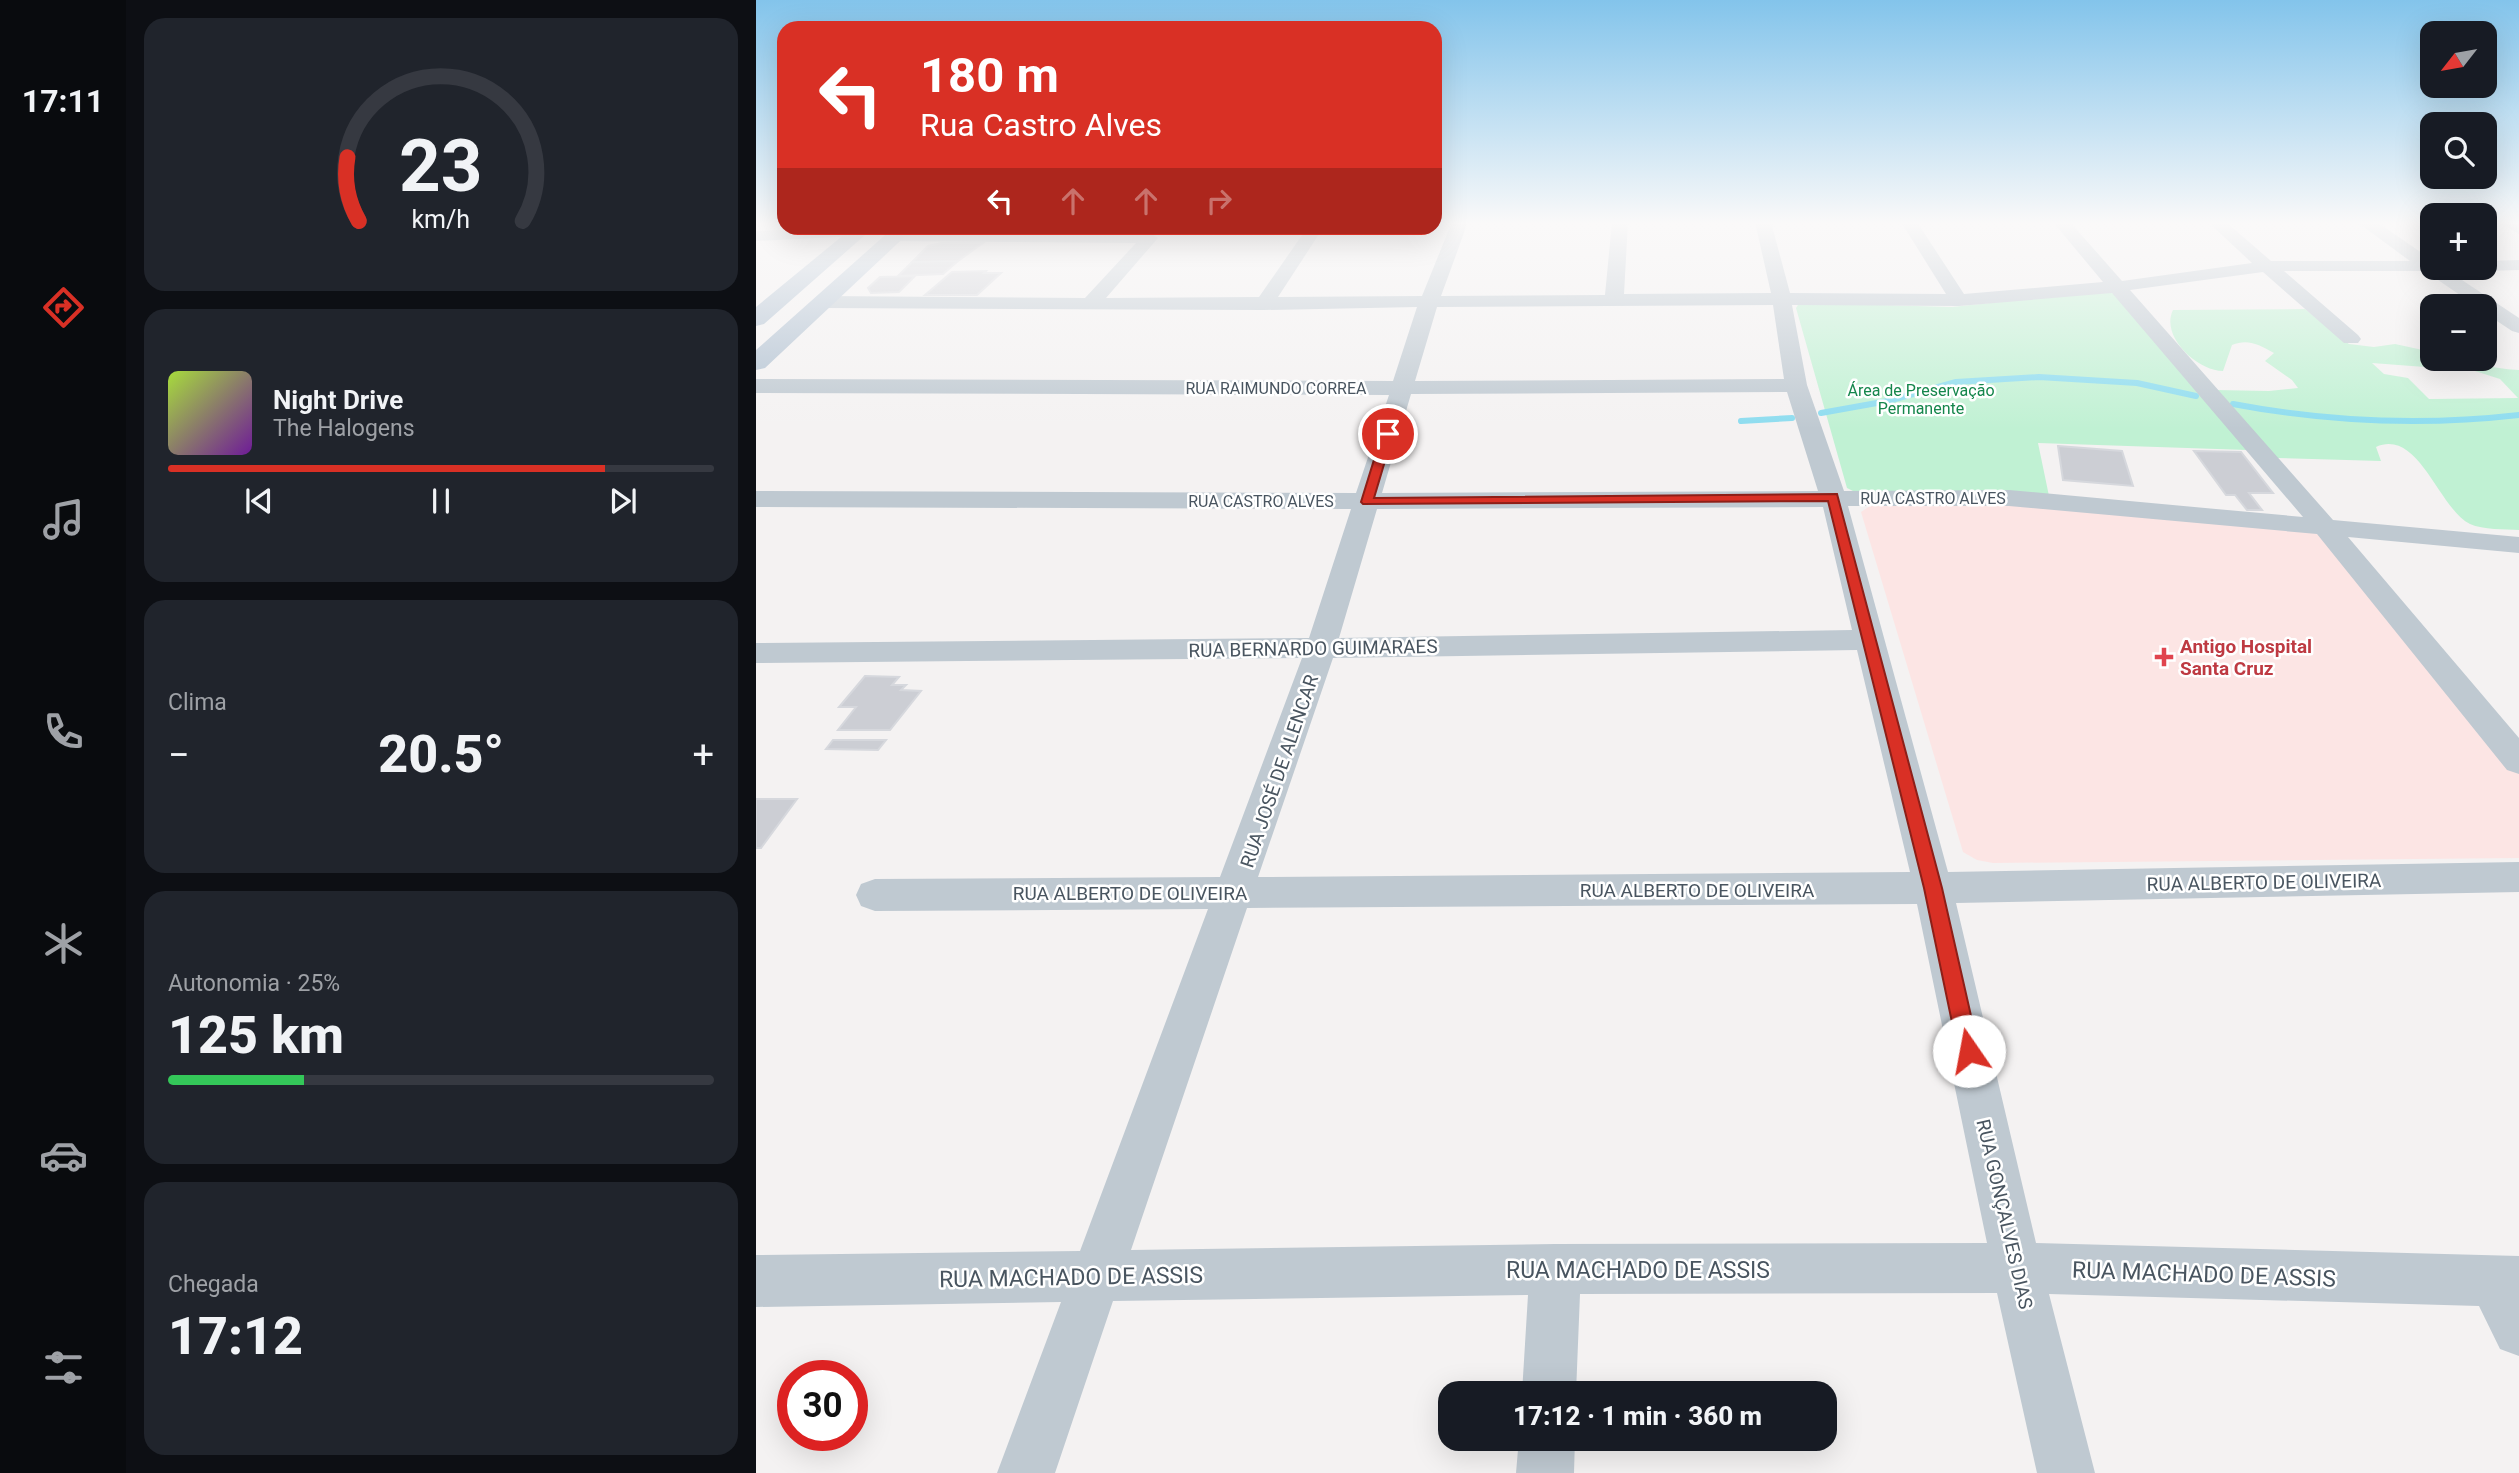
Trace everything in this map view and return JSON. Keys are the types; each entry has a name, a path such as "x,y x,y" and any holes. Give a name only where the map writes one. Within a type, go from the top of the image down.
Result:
{"main road":[{"path":"756,319 789,291"},
{"path":"756,363 834,291"}],"street":[{"path":"1090,304 1102,291"},
{"path":"1264,304 1273,291"},
{"name":"RUA JOSÉ DE ALENCAR","path":"1026,1473 1236,893 1321,648 1433,291"},
{"path":"1614,301 1615,291"},
{"name":"RUA GONÇALVES DIAS","path":"1780,291 1796,385 1833,497 1933,888 2017,1268 2066,1473"},
{"path":"1953,291 1959,300"},
{"path":"822,302 1428,304 1782,299 1959,300 2070,291"},
{"path":"2118,291 2325,527 2519,761"},
{"path":"2295,291 2351,339"},
{"path":"2467,291 2519,327"},
{"name":"RUA RAIMUNDO CORREA","path":"756,386 1401,388 1796,385"},
{"name":"RUA CASTRO ALVES","path":"756,499 1367,502 2008,498 2519,545"},
{"name":"RUA BERNARDO GUIMARAES","path":"756,653 1870,640"},
{"name":"RUA ALBERTO DE OLIVEIRA","path":"875,895 1933,888 2519,877"},
{"name":"RUA MACHADO DE ASSIS","path":"756,1281 1096,1278 1555,1269 2017,1268 2506,1282"},
{"path":"1550,1381 1555,1269"},
{"path":"2506,1282 2519,1330"},
{"path":"1545,1473 1546,1451"}],"shaded area":[{"name":"Antigo Hospital Santa Cruz","path":"2010,504 2318,533 2519,774 2519,858 1993,863 1977,860 1963,852 1861,512 1870,506"}],"green space":[{"name":"Área de Preservação Permanente","path":"2101,291 2116,294 2247,450 2038,443 2049,496 1855,492 1847,488 1796,308 1798,305 1808,303 1952,307"},
{"path":"2305,309 2349,344 2374,347 2395,344 2420,349 2420,367 2372,363 2384,374 2408,378 2429,399 2518,398 2500,379 2475,371 2497,371 2497,368 2519,370 2519,530 2470,524 2448,503 2416,459 2404,449 2391,444 2376,447 2381,461 2277,458 2215,390 2269,391 2298,388 2292,380 2265,361 2274,353 2254,343 2238,343 2232,345 2223,371 2213,369 2192,359 2183,350 2176,341 2170,320 2173,310"}],"building":[{"path":"870,291 900,291 899,292 871,293"},
{"path":"930,291 982,291 977,295 925,295"},
{"path":"2058,446 2122,451 2133,486 2063,480"},
{"path":"2194,451 2241,452 2273,493 2249,493 2262,510 2247,510 2235,495 2226,495"},
{"path":"865,676 899,677 892,685 906,685 901,690 921,691 890,730 838,730 856,707 839,707"},
{"path":"833,740 886,740 878,750 826,749"},
{"path":"756,799 797,799 761,848 756,848"}],"waterway":[{"path":"1821,413 1888,401 1956,382 2039,377 2137,383 2196,396"},
{"path":"2233,404 2304,415 2376,420 2447,420 2519,415"},
{"path":"1741,421 1792,418"}],"place":[{"name":"Antigo Hospital Santa Cruz","path":"2164,657"}],"route":[{"path":"1388,434 1367,502 1833,497 1933,888 1969,1051"}]}
